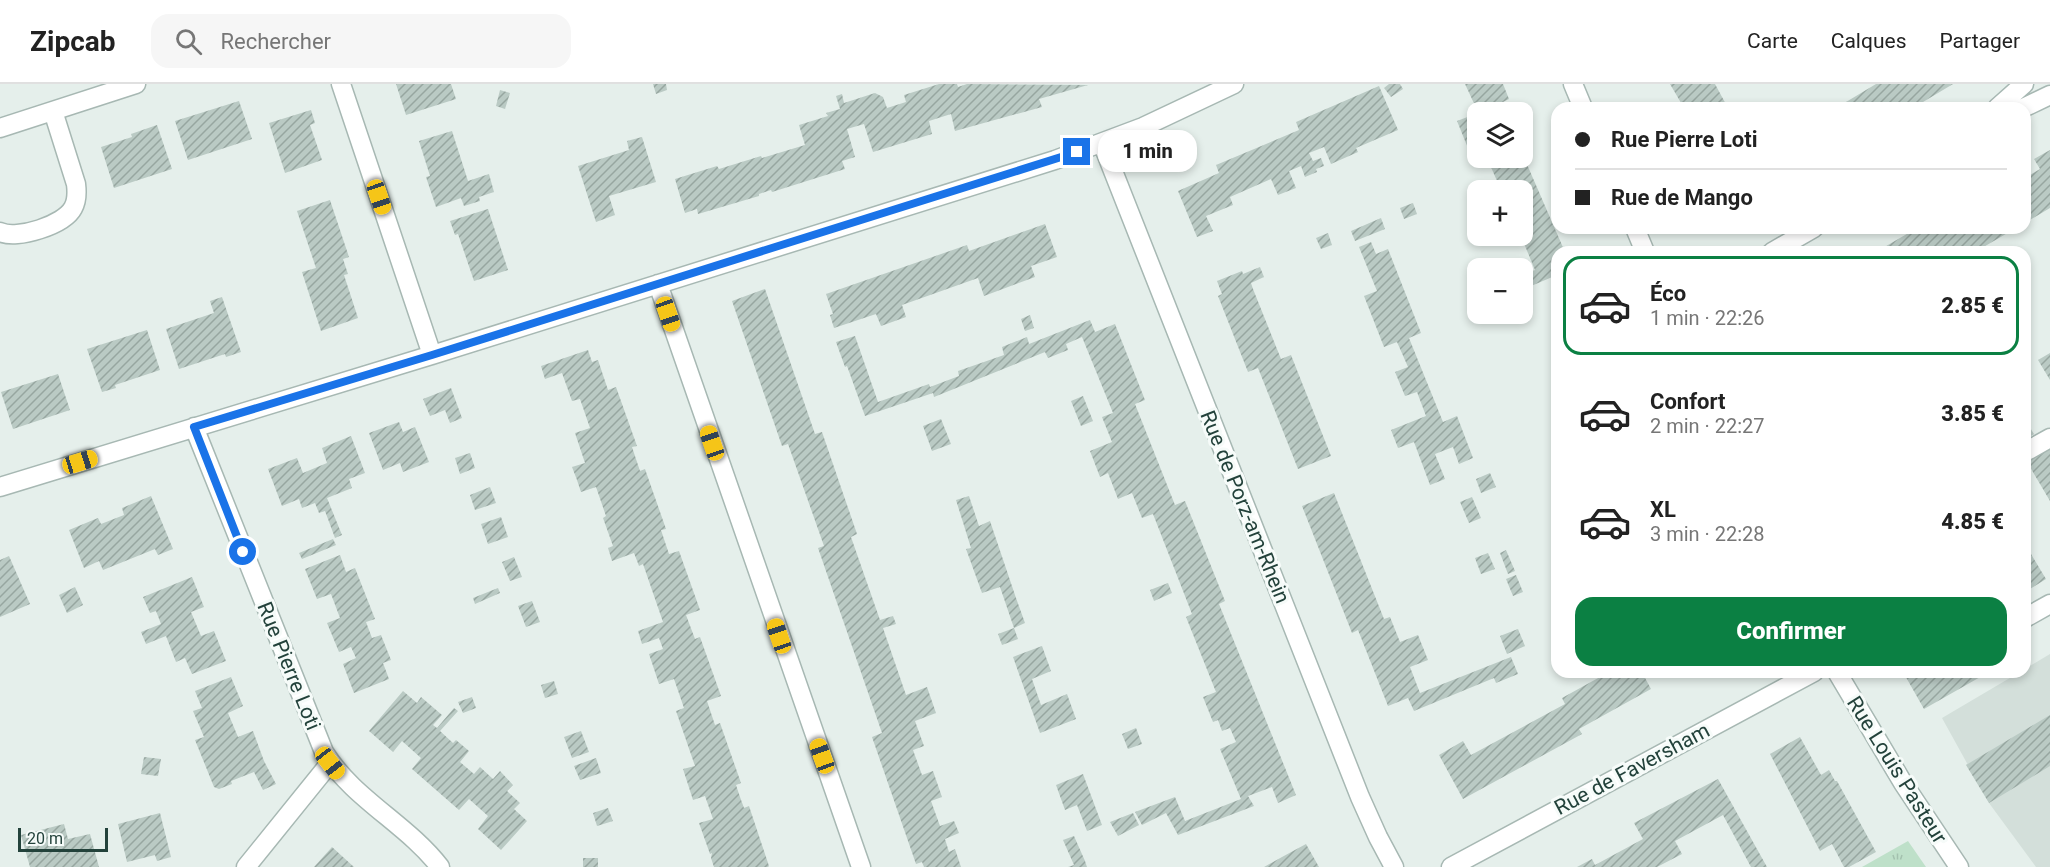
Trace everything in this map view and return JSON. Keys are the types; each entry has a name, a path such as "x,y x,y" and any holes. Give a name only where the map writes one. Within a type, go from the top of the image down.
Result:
{"street":[{"path":"0,128 136,84"},
{"path":"342,84 432,355"},
{"path":"0,487 432,355 1055,160 1189,107 1234,84"},
{"path":"1573,84 1580,102"},
{"path":"2004,102 2024,84"},
{"path":"2031,104 2050,95"},
{"path":"0,232 12,236 20,235 58,222 74,208 77,197 76,184 53,111"},
{"name":"Rue de Porz-am-Rhein","path":"1102,143 1360,796 1394,867"},
{"path":"1782,246 1804,234"},
{"path":"658,284 861,867"},
{"name":"Rue Pierre Loti","path":"194,427 318,739 330,763 347,782 424,849 440,867"},
{"path":"2031,449 2050,438"},
{"path":"2031,615 2050,604"},
{"name":"Rue de Faversham","path":"1451,867 1803,678"},
{"name":"Rue Louis Pasteur","path":"1841,678 1903,783 1959,867"},
{"path":"246,867 330,763"}],"shaded area":[{"path":"2050,654 2050,867 2036,867 1989,803 1942,718 2010,678 2031,678 2031,665"}],"green space":[{"path":"1908,841 1926,867 1862,867"}],"building":[{"path":"396,84 451,84 456,99 406,115"},
{"path":"653,84 666,84 667,90 656,94"},
{"path":"939,84 957,84 958,87 967,84 1088,85 1039,99 1042,107 955,131 951,114 929,121 932,134 873,152 864,124 847,129 855,157 842,161 845,169 698,214 697,209 685,213 675,179 717,166 719,169 805,145 799,125 828,116 826,113 840,109 836,96 842,94 844,103 875,93 883,97 887,108 906,102 904,95"},
{"path":"1389,84 1400,84 1403,89 1391,97 1384,88"},
{"path":"1465,84 1503,84 1509,99 1503,102 1473,102"},
{"path":"1670,84 1715,84 1725,102 1680,102"},
{"path":"1876,84 1953,84 1923,102 1846,102"},
{"path":"1379,86 1398,130 1356,148 1358,152 1331,164 1324,147 1309,153 1313,161 1321,158 1324,166 1305,177 1301,166 1289,171 1296,188 1278,195 1271,179 1230,197 1233,205 1206,216 1213,231 1197,237 1178,191 1219,173 1216,165 1299,130 1296,122"},
{"path":"500,90 510,93 505,109 496,106"},
{"path":"239,101 252,139 188,160 175,121"},
{"path":"311,110 315,123 310,125 322,160 285,173 269,123"},
{"path":"1467,117 1467,146 1457,121"},
{"path":"157,125 172,169 114,188 101,147 132,137 131,134"},
{"path":"452,131 468,181 489,174 494,192 479,197 480,201 464,206 461,198 436,207 426,177 430,176 419,141"},
{"path":"642,137 656,182 609,196 615,215 596,222 578,166 629,150 627,141"},
{"path":"2050,150 2050,208 2031,219 2031,174 2040,169 2034,159"},
{"path":"1491,168 1529,168 1551,220 1551,234 1557,234 1562,246 1551,246 1551,278 1533,285 1533,271 1535,270 1533,258 1530,258 1525,246 1533,246 1533,180 1497,180"},
{"path":"330,200 349,257 343,259 348,274 344,275 358,318 321,331 302,272 316,268 297,211"},
{"path":"1413,203 1417,214 1404,219 1400,208"},
{"path":"488,209 508,270 474,281 458,234 455,235 450,221"},
{"path":"1381,218 1385,229 1355,241 1351,231"},
{"path":"1045,224 1057,257 1031,266 1035,277 984,296 978,278 902,305 906,317 881,326 876,314 834,328 830,315 833,314 826,294 967,245 969,251"},
{"path":"1328,233 1332,245 1321,249 1316,238"},
{"path":"1907,234 2006,234 1985,246 1886,246"},
{"path":"1371,242 1376,254 1388,249 1421,333 1409,338 1443,422 1457,416 1473,458 1459,464 1453,447 1435,454 1445,479 1430,485 1414,442 1398,448 1391,430 1426,416 1417,392 1405,396 1395,372 1408,367 1397,342 1384,347 1364,296 1377,291 1359,247"},
{"path":"1260,267 1264,277 1251,283 1253,289 1281,359 1291,355 1331,456 1298,469 1258,368 1248,372 1218,296 1222,294 1217,281"},
{"path":"765,289 815,434 822,432 857,534 851,537 880,620 893,616 896,624 883,628 906,695 927,687 936,713 915,721 924,746 913,750 922,775 933,771 942,797 931,801 940,826 954,821 959,833 945,839 949,852 955,849 961,867 924,867 922,862 916,864 872,737 882,733 818,548 824,546 788,444 782,446 732,301"},
{"path":"222,297 241,352 226,357 225,354 179,369 166,329 214,313 210,301"},
{"path":"1030,315 1034,328 1025,331 1021,319"},
{"path":"1090,320 1095,332 1115,324 1145,400 1135,404 1175,505 1185,501 1225,601 1219,604 1296,795 1278,803 1272,787 1248,796 1254,806 1178,835 1166,813 1142,825 1135,812 1175,797 1185,821 1241,799 1220,749 1236,742 1230,728 1222,731 1218,720 1213,722 1203,697 1216,692 1186,617 1192,614 1153,514 1142,518 1132,493 1118,499 1108,473 1100,477 1090,451 1112,442 1102,417 1113,413 1082,337 1066,344 1068,350 1048,358 1045,352 934,397 933,393 865,416 836,342 855,336 878,402 959,376 958,371 1004,355 1002,347 1027,337 1029,344"},
{"path":"147,330 160,370 115,385 116,388 102,392 87,349"},
{"path":"588,350 592,362 598,360 608,390 616,387 637,446 632,447 640,471 645,469 666,529 661,530 669,554 679,551 700,610 686,615 695,639 700,637 721,696 707,701 715,725 720,723 741,783 736,785 740,797 744,808 749,806 768,867 714,867 712,853 710,854 699,823 713,819 705,796 693,800 683,769 695,766 676,711 684,708 674,679 659,684 649,654 663,649 659,638 642,644 638,631 663,622 643,564 639,566 634,553 612,561 608,548 613,546 603,518 606,516 596,487 581,492 572,467 585,463 575,433 590,428 580,399 572,401 562,373 545,379 541,366"},
{"path":"2050,353 2050,380 2038,360"},
{"path":"58,374 70,410 13,429 1,392"},
{"path":"451,388 462,418 450,423 445,410 430,416 423,399"},
{"path":"1083,396 1093,421 1081,426 1071,401"},
{"path":"941,419 951,444 932,451 923,426"},
{"path":"399,422 403,432 415,427 429,462 403,472 400,463 383,470 369,433"},
{"path":"351,436 365,473 349,479 352,488 327,498 342,535 335,538 325,511 319,513 315,503 302,508 299,499 282,506 268,469 297,458 303,473 327,463 322,448"},
{"path":"2050,448 2050,501 2031,469 2031,460"},
{"path":"470,453 475,468 460,474 455,458"},
{"path":"1490,473 1496,487 1481,493 1476,479"},
{"path":"490,487 496,503 475,510 470,495"},
{"path":"1334,493 1384,619 1390,617 1400,642 1418,635 1428,660 1410,667 1420,693 1511,657 1518,674 1496,683 1494,678 1414,711 1408,698 1388,706 1358,630 1352,633 1302,506"},
{"path":"151,496 173,549 158,555 155,549 103,570 99,561 84,568 69,530 98,518 101,524 124,515 122,508"},
{"path":"969,496 979,526 990,521 1025,623 1014,628 1000,587 982,593 966,549 971,548 956,500"},
{"path":"1472,497 1481,518 1469,523 1460,502"},
{"path":"501,517 508,537 488,544 481,524"},
{"path":"333,539 336,545 302,559 299,553"},
{"path":"1506,550 1515,571 1508,574 1500,553"},
{"path":"1488,553 1495,569 1481,574 1475,558"},
{"path":"2031,554 2046,579 2031,588"},
{"path":"340,555 346,572 355,568 375,619 366,622 372,638 381,635 391,660 383,663 389,679 354,693 343,664 356,658 351,647 339,652 327,623 340,618 331,594 317,599 305,569"},
{"path":"9,556 30,604 0,617 0,560"},
{"path":"514,557 522,577 510,581 502,562"},
{"path":"1516,575 1523,592 1513,596 1506,579"},
{"path":"192,577 204,607 191,612 201,636 214,631 226,661 192,674 185,658 176,662 166,636 146,644 141,632 161,624 156,611 150,613 143,597"},
{"path":"1168,583 1172,593 1154,601 1150,590"},
{"path":"75,587 83,605 67,613 59,595"},
{"path":"498,588 500,593 475,604 473,598"},
{"path":"532,601 540,622 526,627 518,606"},
{"path":"1014,628 1018,639 1002,645 998,634"},
{"path":"1518,629 1525,646 1507,654 1500,636"},
{"path":"1042,646 1051,671 1032,679 1041,705 1067,694 1076,719 1040,733 1013,657"},
{"path":"231,677 243,706 228,713 238,737 253,731 264,761 276,784 263,790 254,772 231,781 232,784 219,789 214,787 195,740 204,737 193,711 202,708 195,691"},
{"path":"1598,678 1645,678 1651,689 1579,729 1582,734 1463,799 1439,755 1463,741 1471,755 1565,704 1562,698"},
{"path":"1906,678 1978,678 1924,709"},
{"path":"554,681 558,694 545,698 541,685"},
{"path":"403,691 417,703 421,697 442,715 433,725 437,728 454,708 458,711 440,731 453,743 456,740 469,751 460,762 474,774 480,767 493,779 500,771 513,785 507,791 520,803 514,809 527,821 501,850 478,829 488,816 469,799 459,810 412,769 421,758 402,741 393,752 369,731"},
{"path":"472,697 476,708 463,713 458,702"},
{"path":"2050,715 2050,766 1989,803 1966,765"},
{"path":"1136,728 1142,744 1128,749 1122,734"},
{"path":"581,731 589,752 572,758 564,737"},
{"path":"1800,737 1821,775 1829,770 1837,781 1876,852 1849,867 1844,867 1832,844 1820,851 1770,754"},
{"path":"144,757 161,759 158,776 141,774"},
{"path":"596,758 601,773 580,780 574,766"},
{"path":"1083,774 1102,825 1087,831 1077,805 1065,810 1056,785"},
{"path":"1718,779 1767,867 1751,867 1723,815 1675,841 1682,854 1657,867 1577,867 1592,859 1595,865 1643,839 1634,823"},
{"path":"608,808 613,821 597,826 593,813"},
{"path":"160,813 171,857 157,861 155,855 127,862 118,824"},
{"path":"1133,813 1139,825 1118,836 1110,822"},
{"path":"64,824 68,839 90,834 99,867 30,867 21,835"},
{"path":"1074,836 1087,867 1068,867 1074,865 1063,840"},
{"path":"1306,844 1319,867 1264,867 1282,857"},
{"path":"332,847 354,867 314,867"},
{"path":"583,858 598,858 598,867 583,867"}],"route":[{"path":"243,552 194,427 432,355 1077,152"}]}
